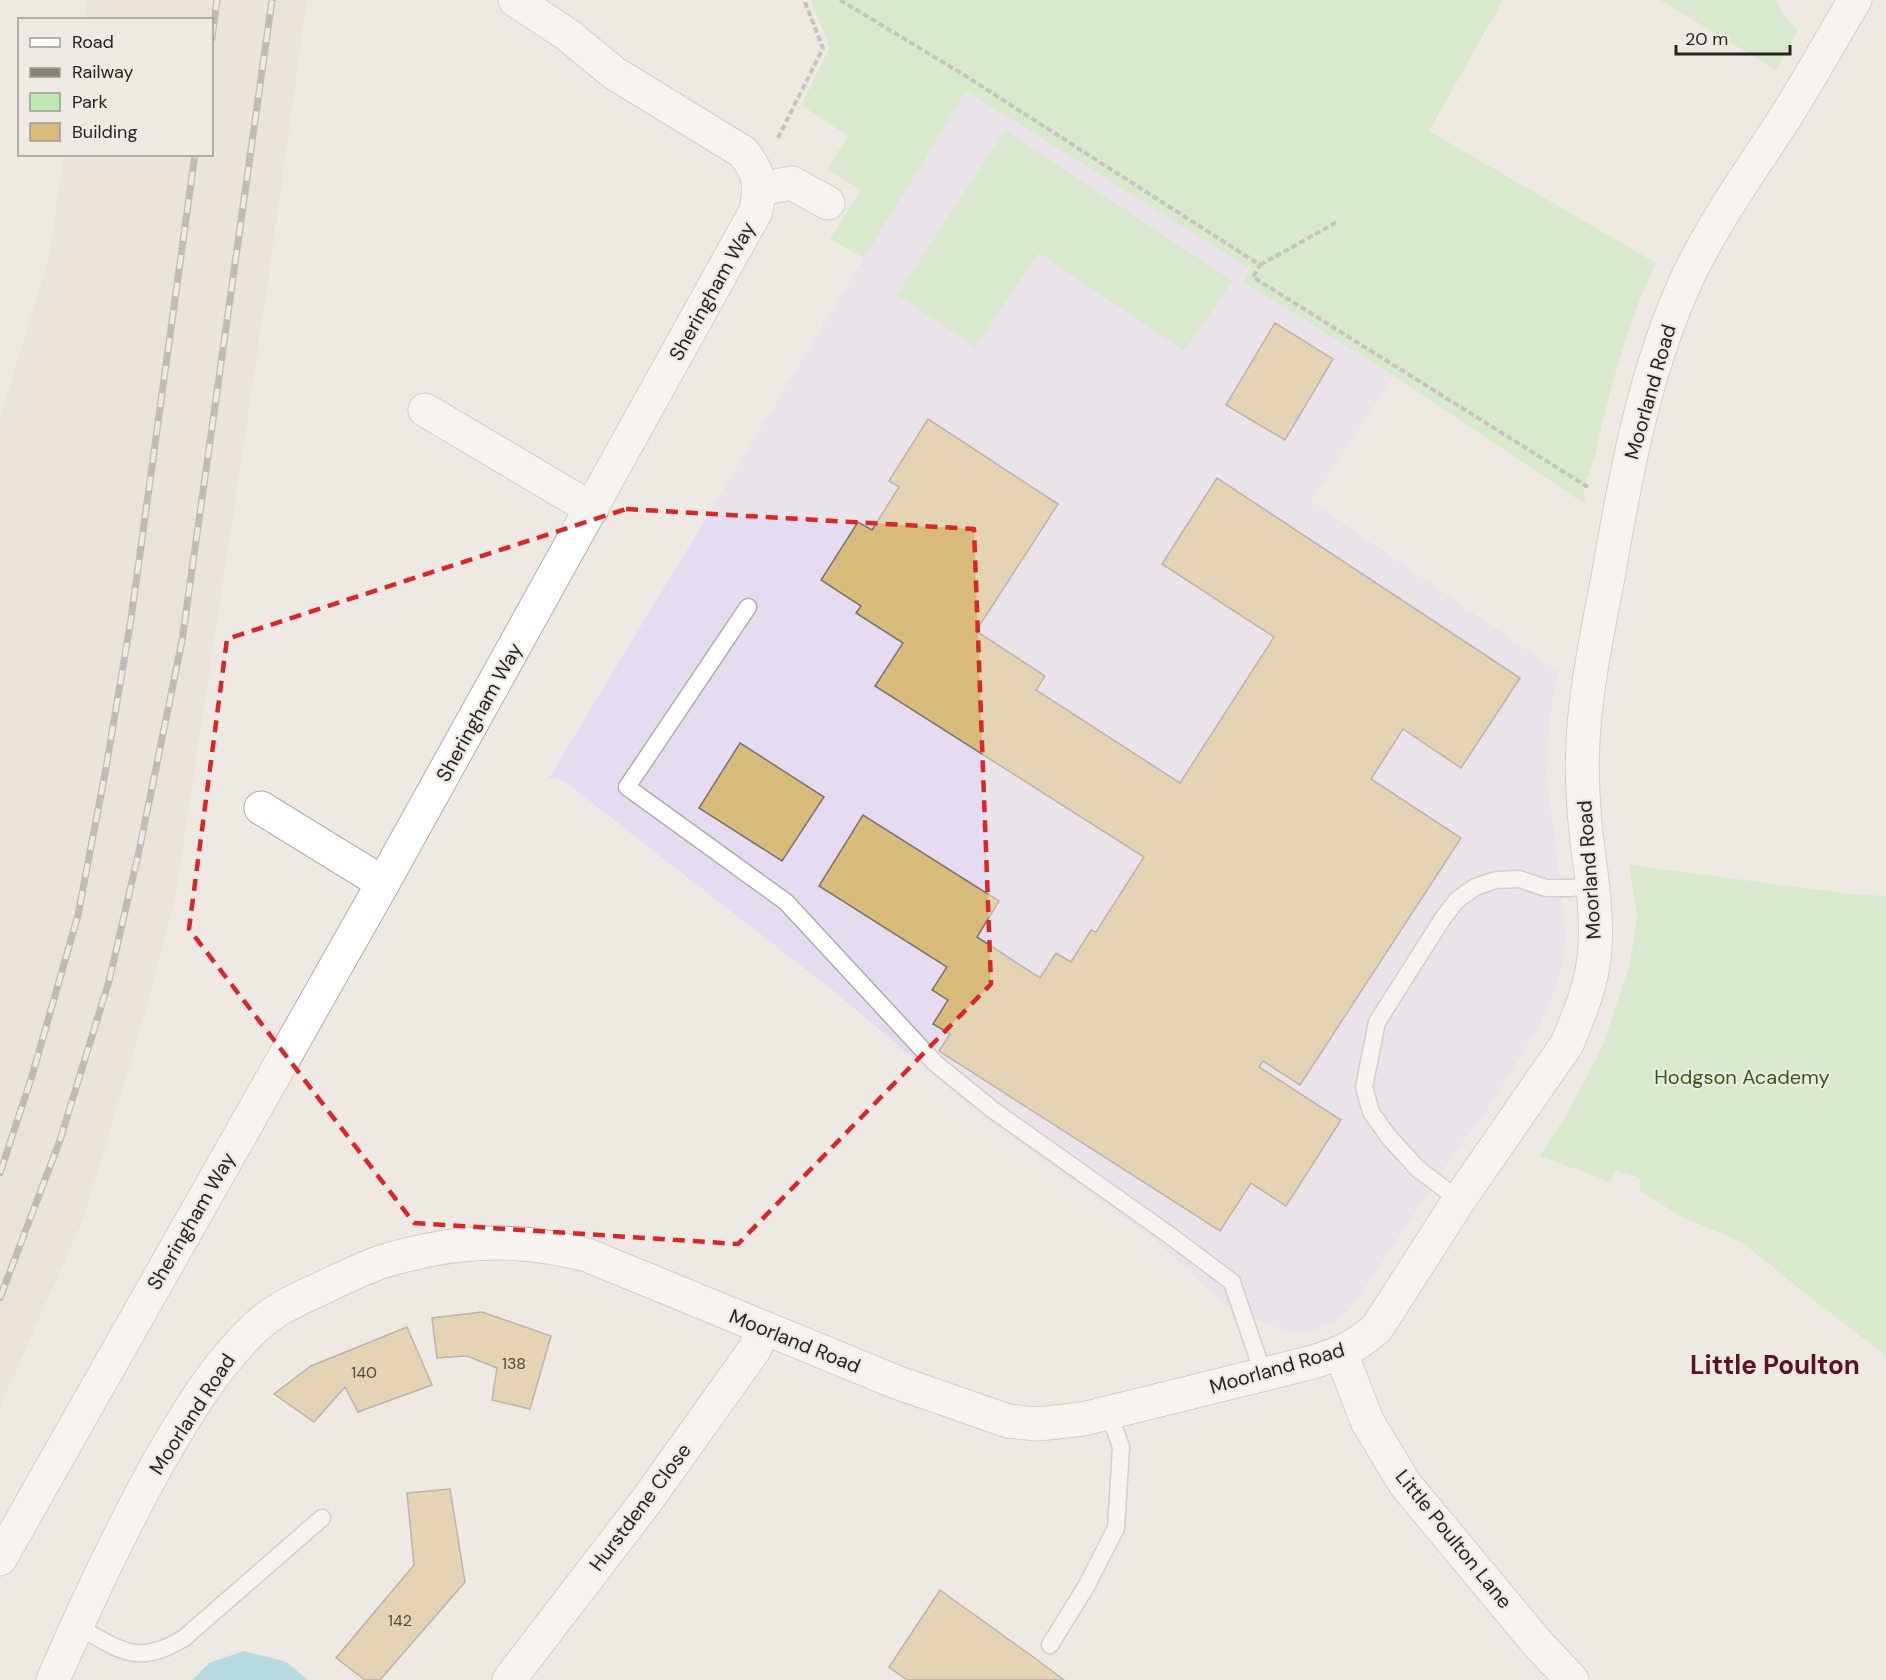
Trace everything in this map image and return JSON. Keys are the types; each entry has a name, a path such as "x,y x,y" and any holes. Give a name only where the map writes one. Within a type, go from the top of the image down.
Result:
{"street":[{"path":"515,0 568,35 614,73 742,152 757,178 792,183 828,203"},
{"name":"Moorland Road","path":"53,1680 124,1525 170,1443 207,1384 235,1348 257,1325 285,1306 346,1276 380,1263 454,1247 482,1244 548,1247 587,1255 896,1382 1008,1421 1038,1424 1109,1413 1341,1353 1359,1344 1377,1328 1459,1200 1568,1044 1580,1015 1591,976 1595,950 1594,884 1584,812 1581,755 1587,698 1620,507 1649,385 1661,344 1681,292 1700,252 1783,121 1855,0"},
{"name":"Sheringham Way","path":"0,1559 383,883 756,211 757,178"},
{"path":"425,410 592,509"},
{"path":"261,808 383,883"},
{"name":"Hurstdene Close","path":"509,1680 647,1500 754,1350 764,1329"},
{"name":"Little Poulton Lane","path":"1341,1353 1367,1421 1405,1484 1538,1644 1572,1680"}],"lane":[{"path":"748,607 627,788 786,902 944,1070 993,1110 1232,1282 1263,1374"},
{"path":"1459,1200 1418,1169 1388,1136 1371,1112 1364,1087 1377,1022 1443,918 1456,900 1475,886 1496,880 1519,879 1546,888 1572,888 1594,884"},
{"path":"1050,1646 1092,1576 1116,1528 1121,1447 1109,1413"},
{"path":"77,1626 110,1645 136,1654 152,1654 166,1649 184,1638 322,1518"}],"path":[{"path":"757,178 823,48 804,0"},
{"path":"840,0 971,80 1260,265"},
{"path":"1337,222 1260,265 1253,277 1620,507"}],"highlighted area":[{"path":"626,509 974,529 991,984 738,1244 414,1223 189,929 227,639"}],"shaded area":[{"path":"87,0 307,0 265,303 175,900 141,1027 84,1217 0,1407 0,418 48,261 64,156 213,156 213,18 85,18"},
{"path":"965,90 1250,269 1243,282 1394,376 1311,501 1558,671 1550,718 1547,778 1567,935 1562,969 1551,1001 1540,1025 1485,1114 1459,1146 1350,1310 1334,1324 1308,1332 1291,1333 1266,1324 1247,1313 1244,1306 1229,1309 1157,1242 978,1113 836,993 564,781 549,778"}],"green space":[{"path":"811,0 1503,0 1429,131 1656,263 1636,309 1621,355 1594,459 1585,483 1585,504 1394,376 1243,282 1250,269 966,91 864,258 830,239 861,190 827,169 848,136 801,105 830,48"},
{"path":"1660,0 1776,0 1780,10 1798,31 1776,70"},
{"path":"1005,130 1233,281 1184,351 1039,253 975,347 897,295"},
{"name":"Hodgson Academy","path":"1629,865 1852,894 1886,896 1886,1355 1742,1242 1682,1217 1639,1190 1641,1178 1615,1170 1611,1182 1540,1156 1569,1110 1602,1048 1630,964 1637,917"}],"water":[{"path":"244,1651 286,1662 308,1680 193,1680 209,1663"}],"building":[{"path":"1275,323 1333,359 1285,440 1226,405"},
{"path":"928,419 1058,504 976,631 1045,676 1036,690 1180,783 1274,637 1162,564 1217,478 1520,678 1461,768 1403,729 1371,779 1461,838 1300,1085 1263,1061 1259,1067 1341,1120 1286,1206 1251,1183 1220,1231 939,1051 950,1034 933,1024 948,1000 932,990 947,967 819,886 863,815 999,901 977,937 1040,978 1056,953 1071,962 1091,930 1096,932 1144,857 875,686 903,643 856,613 861,606 821,580 858,522 872,530 899,487 889,481"},
{"path":"740,743 824,797 782,861 699,808"},
{"path":"482,1312 551,1336 530,1409 492,1400 497,1368 467,1356 437,1358 432,1318"},
{"path":"407,1327 432,1385 358,1412 345,1387 314,1422 274,1394 311,1366"},
{"path":"450,1489 465,1582 380,1680 365,1680 336,1658 414,1565 407,1493"},
{"path":"940,1590 1064,1680 907,1680 889,1667"}],"railway":[{"path":"213,30 217,0"},
{"path":"0,1298 60,1140 109,981 139,851 182,641 272,0"},
{"path":"0,1173 32,1076 78,915 131,619 195,156"}],"district":[{"name":"Little Poulton","path":"1775,1365"}]}
